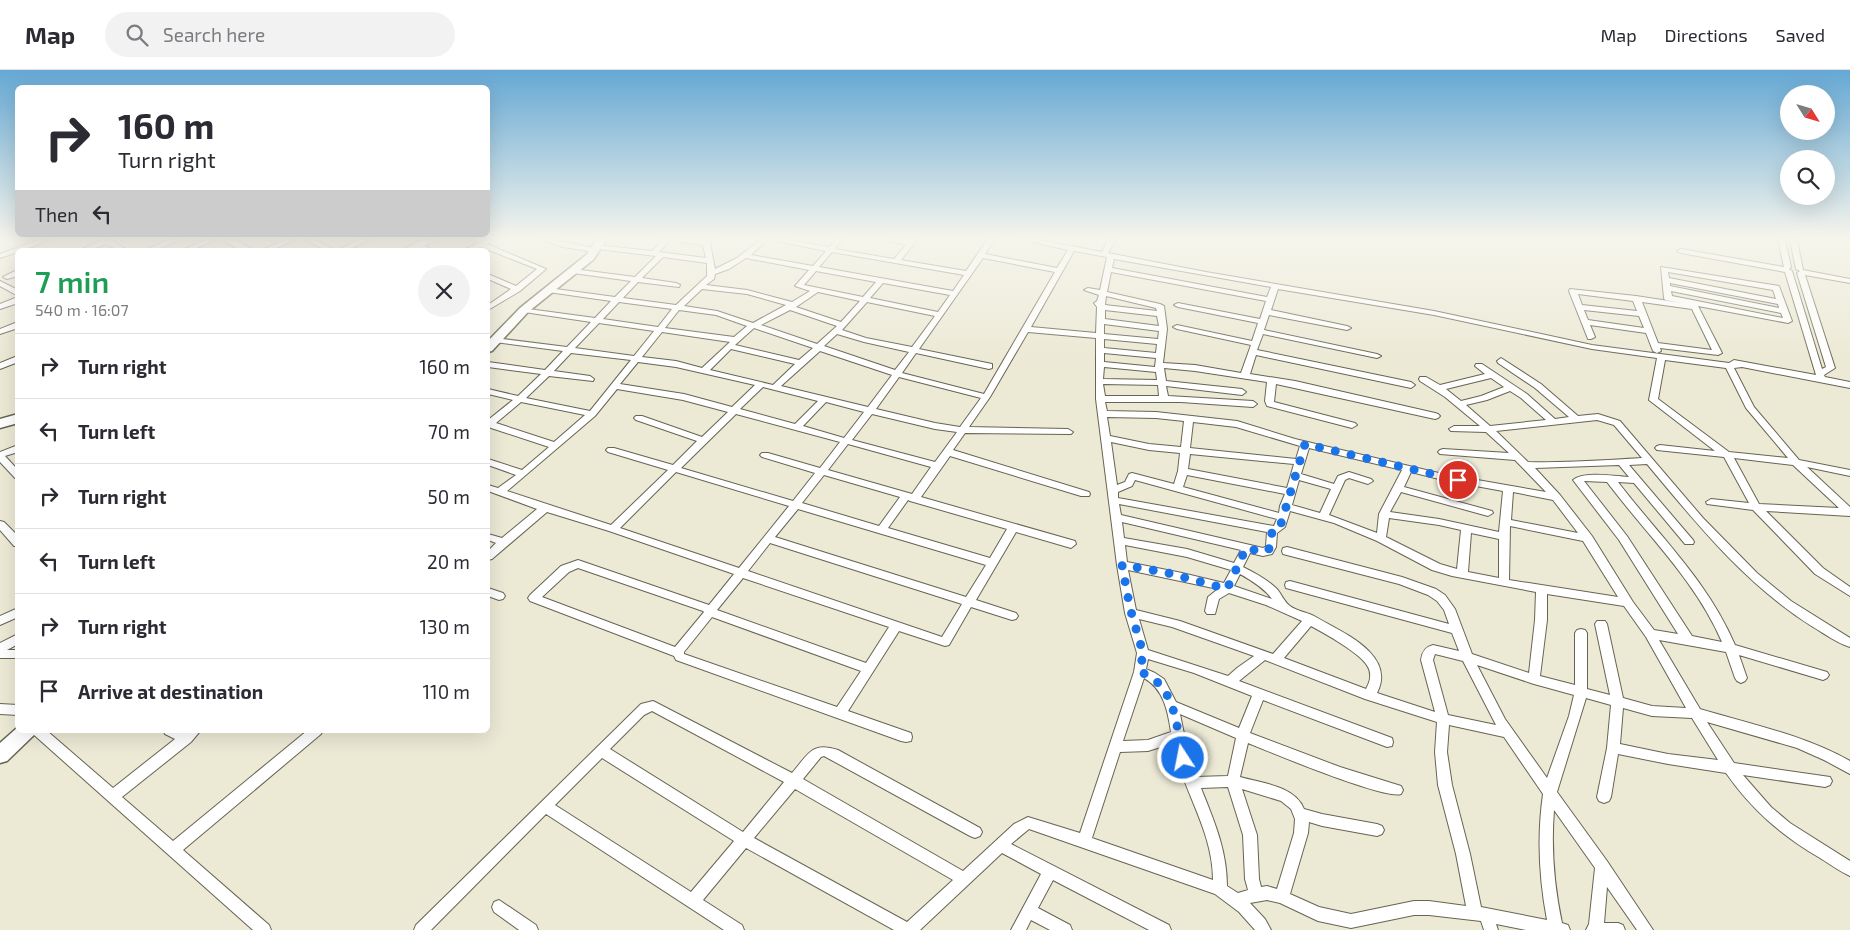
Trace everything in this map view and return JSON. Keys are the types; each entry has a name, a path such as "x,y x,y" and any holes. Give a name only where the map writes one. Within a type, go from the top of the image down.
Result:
{"street":[{"path":"497,280 517,289"},
{"path":"490,307 528,280"},
{"path":"492,339 524,310 562,280"},
{"path":"490,422 521,399 636,280"},
{"path":"637,280 676,285"},
{"path":"500,492 592,414 660,328 708,280"},
{"path":"803,280 798,285 940,315"},
{"path":"775,387 840,328 882,280"},
{"path":"883,280 955,294"},
{"path":"678,653 869,412 965,280"},
{"path":"882,529 938,466 948,452 986,397 1055,280"},
{"path":"1084,841 1140,672 1143,653 1131,613 1122,565 1100,399 1100,321 1098,304 1105,280"},
{"path":"1166,280 1270,300"},
{"path":"1242,280 1434,313 1570,343 1718,354 1695,306 1573,291 1591,337"},
{"path":"1665,280 1668,298 1728,299 1812,311"},
{"path":"1725,280 1728,299"},
{"path":"1731,280 1776,288 1783,306"},
{"path":"1790,280 1820,376"},
{"path":"1803,280 1831,368 1820,376"},
{"path":"0,283 15,292"},
{"path":"1666,284 1728,299"},
{"path":"1245,375 1275,286"},
{"path":"701,287 747,292 792,306 840,328 852,337 989,366"},
{"path":"548,290 717,313 896,374 986,397"},
{"path":"705,370 754,325 792,306 816,290"},
{"path":"1088,290 1160,306 1163,329 1160,364 1164,399"},
{"path":"1636,298 1658,351 1653,400 1726,454 1756,507 1818,571 1850,592"},
{"path":"0,307 15,301"},
{"path":"1098,304 1162,314"},
{"path":"1178,305 1263,322"},
{"path":"1579,307 1642,314"},
{"path":"524,310 660,328 733,343 801,363"},
{"path":"1267,312 1347,328"},
{"path":"1100,321 1163,329"},
{"path":"1585,322 1649,331"},
{"path":"0,332 15,324"},
{"path":"1803,326 1818,329"},
{"path":"1177,327 1254,348 1411,385"},
{"path":"1027,329 1162,342"},
{"path":"1260,331 1378,356"},
{"path":"492,339 570,348 705,370 869,412 962,430 1068,432"},
{"path":"1099,350 1160,364 1272,380 1435,416"},
{"path":"1658,351 1728,366 1740,365"},
{"path":"1698,354 1740,365 1820,376 1850,385"},
{"path":"1,364 15,360"},
{"path":"1501,361 1538,386 1576,418"},
{"path":"490,364 590,379"},
{"path":"1099,364 1160,364"},
{"path":"1479,366 1511,387 1552,421"},
{"path":"1728,366 1750,408 1796,462 1850,512"},
{"path":"1440,388 1492,375"},
{"path":"1423,378 1440,388 1488,429 1523,461 1556,497 1588,538 1627,602 1650,634 1695,713 1730,768 1766,812 1784,827 1850,869"},
{"path":"1272,380 1270,404 1352,425"},
{"path":"1099,381 1161,383 1242,392"},
{"path":"613,529 761,384"},
{"path":"614,386 668,394 938,466"},
{"path":"1460,404 1484,398 1511,387"},
{"path":"490,391 592,414"},
{"path":"1100,399 1164,399 1253,404"},
{"path":"797,427 823,400"},
{"path":"1102,414 1156,415 1237,424 1305,444 1408,469 1556,497"},
{"path":"1454,429 1488,429 1576,418 1608,417 1617,423 1710,531 1754,578 1826,629 1850,642"},
{"path":"640,418 704,440"},
{"path":"1177,489 1187,450 1189,418"},
{"path":"0,424 15,419"},
{"path":"0,430 15,425"},
{"path":"490,425 556,446"},
{"path":"1105,438 1149,447 1300,462"},
{"path":"1112,496 1272,530 1279,529 1305,444"},
{"path":"1660,448 1796,462 1850,473"},
{"path":"15,449 0,455 15,472"},
{"path":"612,450 993,563"},
{"path":"948,452 1086,494"},
{"path":"1443,452 1573,466 1621,461 1650,461"},
{"path":"765,455 1071,544"},
{"path":"1621,461 1689,542"},
{"path":"490,463 523,474"},
{"path":"1381,538 1384,514 1408,469"},
{"path":"1183,471 1291,492"},
{"path":"1324,516 1344,475 1368,481"},
{"path":"1112,496 1129,484 1132,476 1177,489 1284,511 1324,516 1381,538 1436,567 1462,574 1504,583 1627,602"},
{"path":"1296,476 1337,488"},
{"path":"1638,480 1584,478 1578,480 1623,538 1687,638"},
{"path":"1610,479 1691,578 1730,647 1741,678"},
{"path":"1398,488 1488,513"},
{"path":"490,489 945,642 1013,528"},
{"path":"1504,583 1504,537 1508,489"},
{"path":"1711,502 1756,507 1850,512"},
{"path":"490,554 545,508"},
{"path":"1384,514 1408,516 1504,537"},
{"path":"1115,517 1263,552 1271,546 1272,530"},
{"path":"1506,522 1588,538"},
{"path":"0,524 15,540"},
{"path":"1462,574 1466,528"},
{"path":"490,537 504,542"},
{"path":"769,539 1012,616"},
{"path":"1119,541 1201,557 1237,568 1267,585 1278,596 1285,608"},
{"path":"1211,611 1214,597 1227,589 1246,548"},
{"path":"1287,551 1419,586 1441,598 1450,609 1467,657 1509,733 1646,930"},
{"path":"869,669 710,612 707,608 578,564 565,570 534,598 678,653 680,657 906,737"},
{"path":"1122,565 1164,572 1227,589 1285,608 1310,619 1339,636 1372,662 1377,673 1375,685 1369,696"},
{"path":"1290,585 1456,630"},
{"path":"1534,680 1541,620 1542,589"},
{"path":"490,593 499,596"},
{"path":"1131,613 1170,622 1264,655 1369,696 1470,727 1509,733"},
{"path":"0,621 15,614"},
{"path":"1276,660 1310,619"},
{"path":"1602,624 1617,702 1613,748 1604,797"},
{"path":"840,713 896,626"},
{"path":"1237,900 1256,894 1282,897 1318,914 1351,926 1414,908 1430,908 1480,914 1559,929 1548,893 1546,857 1550,792 1581,692 1581,634"},
{"path":"1650,634 1687,638 1730,647 1823,675"},
{"path":"0,648 15,640"},
{"path":"1490,930 1480,914 1442,769 1443,719 1427,660 1428,653 1432,649 1467,657 1534,680 1652,711 1695,713 1800,744 1829,756 1850,768"},
{"path":"1143,653 1175,662 1388,742"},
{"path":"0,654 15,654"},
{"path":"1230,682 1264,655"},
{"path":"1140,672 1152,676 1160,682 1173,706 1183,758 1217,846 1221,868 1220,889"},
{"path":"1256,894 1252,879 1250,835 1232,781 1243,735 1259,694"},
{"path":"420,930 602,751 640,711 645,707 653,706 794,781 964,879"},
{"path":"1173,706 1358,780 1396,790"},
{"path":"0,709 15,710"},
{"path":"0,755 23,733"},
{"path":"40,733 264,930"},
{"path":"173,850 313,733"},
{"path":"112,796 190,734"},
{"path":"1115,746 1136,747 1154,745 1178,735"},
{"path":"1613,748 1668,759 1825,781"},
{"path":"602,751 744,840 908,930 1019,828 1028,823 1220,889 1237,900 1255,917 1264,930"},
{"path":"694,900 817,753 833,754 975,832"},
{"path":"1192,783 1232,781 1286,797 1296,805 1302,819 1301,833 1282,897"},
{"path":"545,806 694,900 737,930"},
{"path":"1299,813 1322,820 1377,830"},
{"path":"1001,846 1164,930"},
{"path":"1602,866 1595,930 1618,930"},
{"path":"1018,930 1050,872"},
{"path":"499,908 530,930"},
{"path":"1029,911 1065,930"}],"route":[{"path":"1183,758 1173,706 1160,682 1152,676 1140,672 1143,653 1130,608 1122,565 1164,572 1227,589 1246,548 1263,552 1271,546 1272,530 1279,529 1280,527 1305,444 1458,480"}]}
